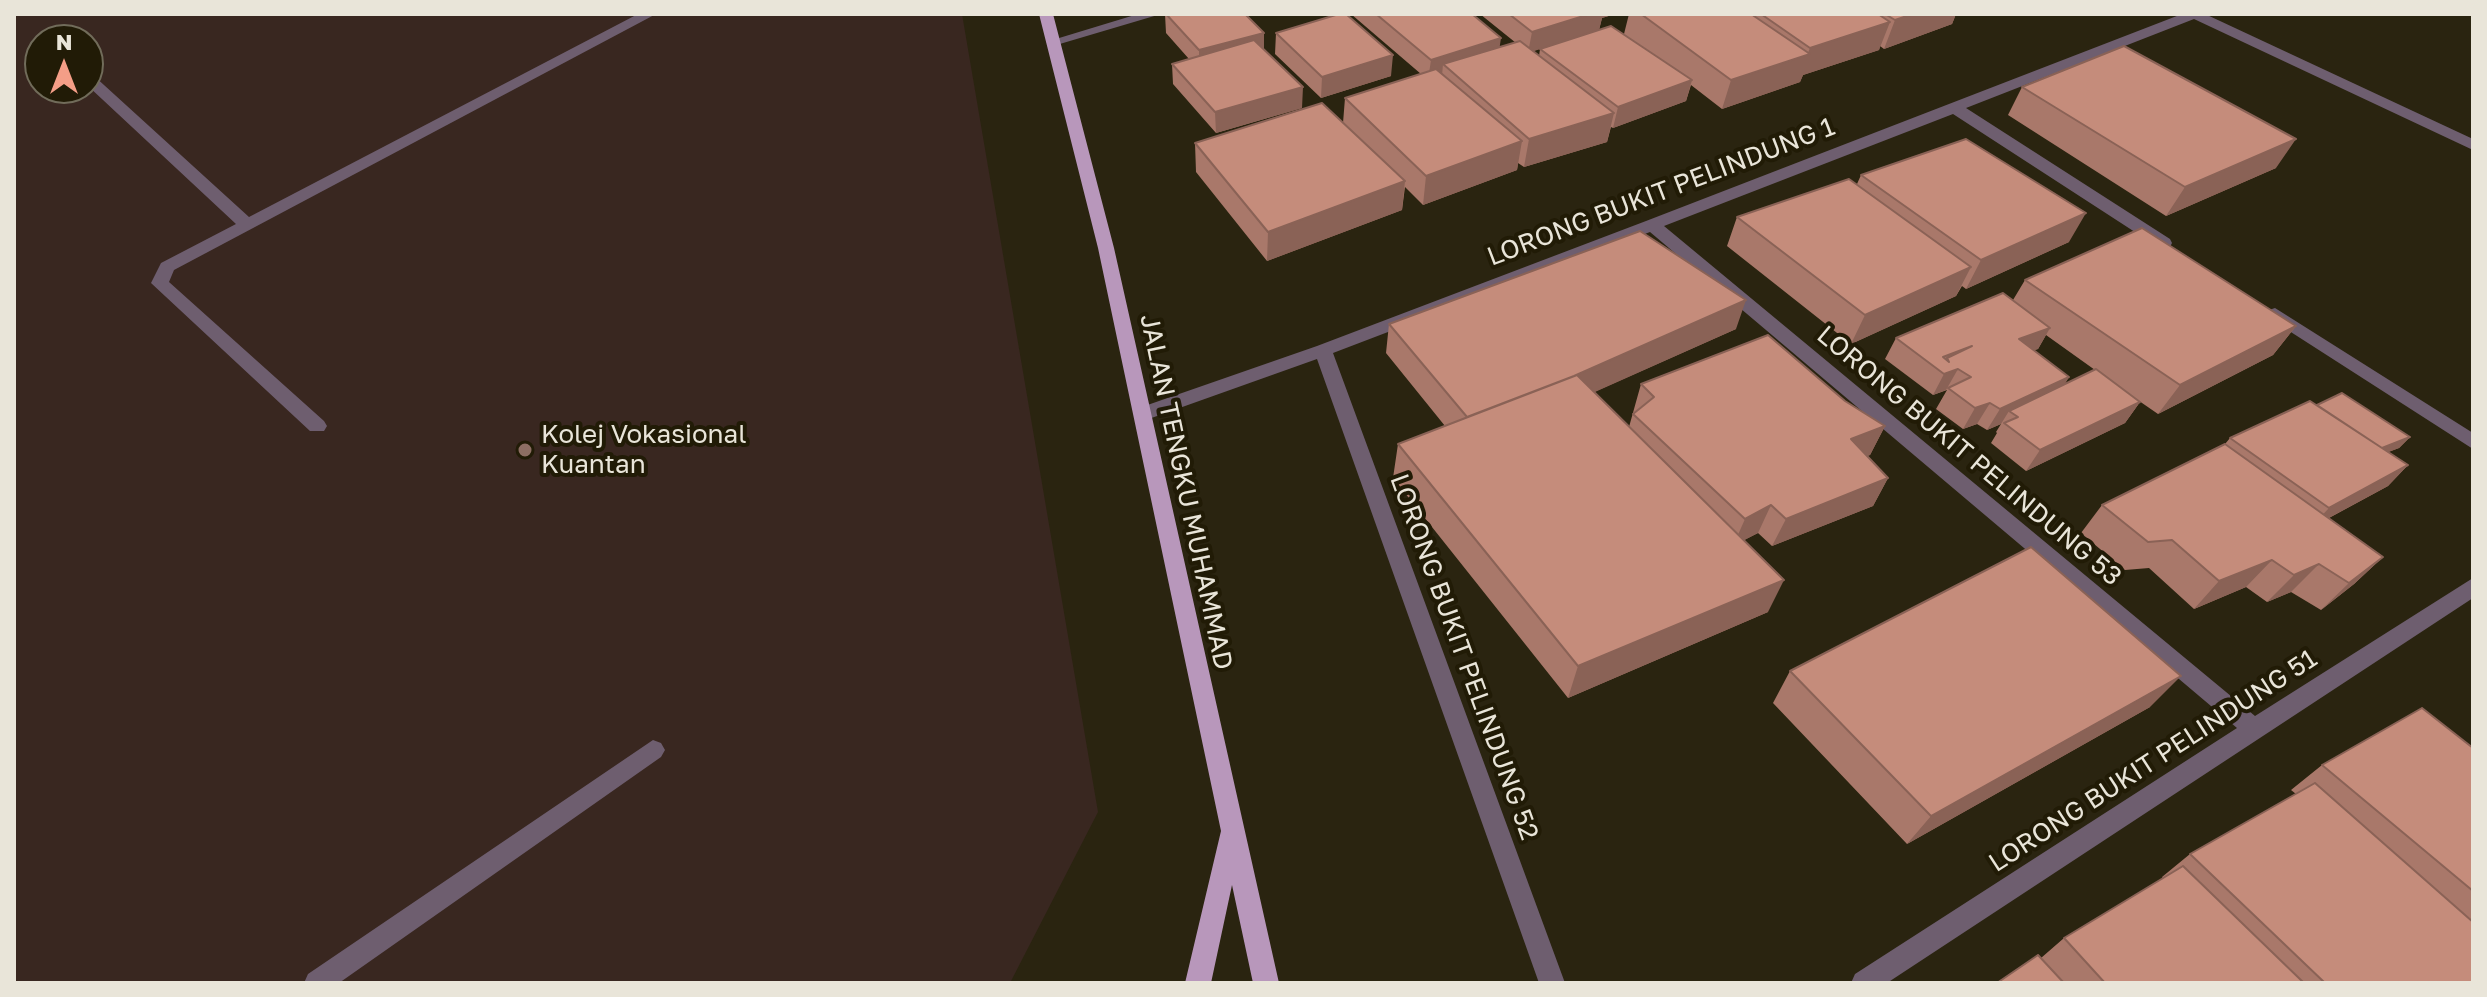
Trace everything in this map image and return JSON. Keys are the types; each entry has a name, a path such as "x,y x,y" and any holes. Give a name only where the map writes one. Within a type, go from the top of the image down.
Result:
{"main road":[{"name":"JALAN TENGKU MUHAMMAD","path":"1046,14 1106,248 1266,983"},
{"path":"1198,983 1233,829"}],"street":[{"path":"317,426 160,283 167,267 245,223 649,14"},
{"path":"1053,42 1154,14"},
{"path":"2195,14 2473,145"},
{"name":"LORONG BUKIT PELINDUNG 1","path":"1143,414 1323,350 1652,225 2195,14"},
{"path":"104,93 245,223"},
{"path":"1953,107 2179,253"},
{"name":"LORONG BUKIT PELINDUNG 53","path":"1652,225 2253,728"},
{"path":"2259,305 2473,442"},
{"name":"LORONG BUKIT PELINDUNG 52","path":"1323,350 1552,983"},
{"name":"LORONG BUKIT PELINDUNG 51","path":"1864,983 2473,587"},
{"path":"317,983 653,750"}],"shaded area":[{"name":"Kolej Vokasional Kuantan","path":"14,14 962,14 1098,812 1010,983 14,983"}],"building":[{"path":"1166,14 1245,14 1264,33 1199,50"},
{"path":"1346,14 1393,55 1322,77 1276,33"},
{"path":"1376,14 1472,14 1501,38 1431,60"},
{"path":"1509,14 1590,14 1532,32"},
{"path":"1641,14 1751,14 1810,54 1731,80"},
{"path":"1761,14 1878,14 1890,22 1810,48"},
{"path":"1885,14 1913,14 1895,20"},
{"path":"1611,26 1692,80 1618,107 1540,49"},
{"path":"1254,40 1303,87 1215,112 1172,64"},
{"path":"1520,41 1614,113 1529,139 1443,64"},
{"path":"2124,46 2296,139 2185,187 2022,87"},
{"path":"1436,69 1522,141 1426,176 1345,98"},
{"path":"1322,103 1405,181 1268,232 1195,143"},
{"path":"1966,139 2086,213 1981,260 1861,175"},
{"path":"1849,179 1971,267 1865,315 1737,217"},
{"path":"2142,228 2296,326 2180,385 2025,280"},
{"path":"1640,231 1746,300 1574,376 1467,417 1389,324"},
{"path":"2003,293 2050,328 2019,339 2069,377 2000,409 1990,403 1975,408 1948,388 1971,377 1958,369 1944,374 1896,338","holes":["1972,346 1947,358 1949,362 1943,357"]},
{"path":"1768,335 1845,401 1885,426 1851,439 1888,478 1786,519 1771,505 1745,519 1633,414 1654,397 1641,384"},
{"path":"2096,369 2140,402 2040,450 2004,423 2018,417 2009,411"},
{"path":"1577,375 1784,580 1578,666 1398,444"},
{"path":"2342,393 2410,437 2382,448 2317,405"},
{"path":"2310,401 2408,465 2329,508 2230,438"},
{"path":"2225,444 2383,557 2349,583 2319,564 2294,575 2272,560 2219,581 2172,540 2148,542 2102,505"},
{"path":"2031,547 2181,676 1931,816 1790,671"},
{"path":"2422,708 2473,748 2473,891 2322,765"},
{"path":"2315,783 2473,922 2473,983 2325,983 2190,854"},
{"path":"2183,866 2304,983 2105,983 2064,938"},
{"path":"2038,955 2064,983 1997,983"}],"place":[{"name":"Kolej Vokasional Kuantan","path":"525,450"}]}
